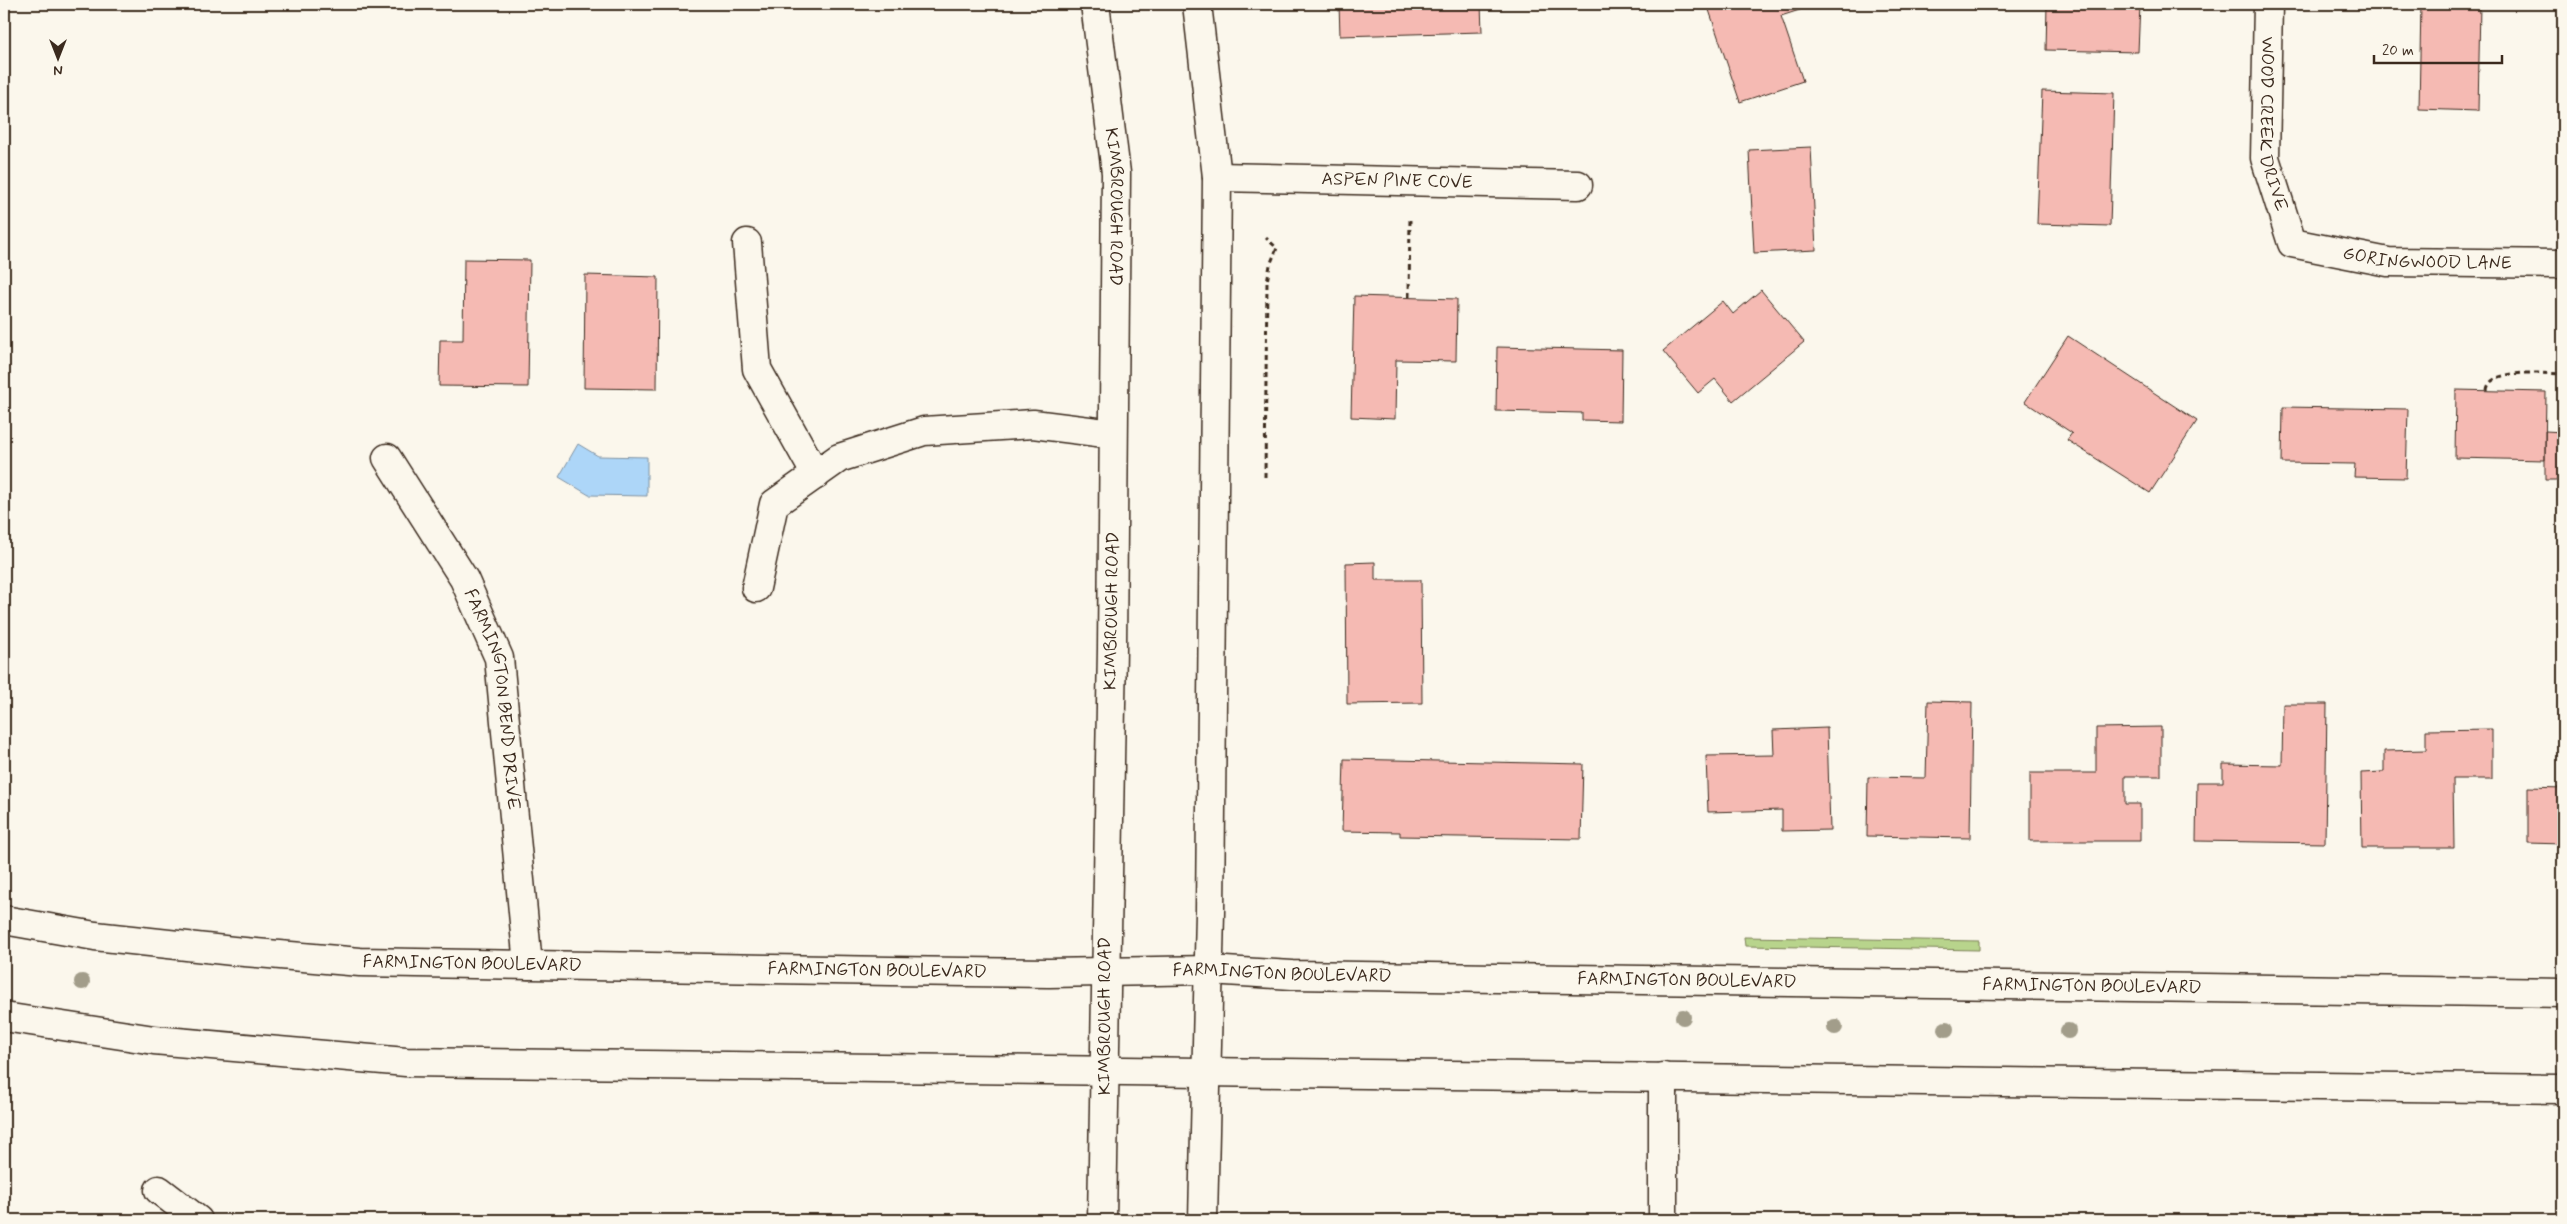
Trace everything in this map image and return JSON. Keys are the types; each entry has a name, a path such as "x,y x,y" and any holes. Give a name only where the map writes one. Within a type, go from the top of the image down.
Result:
{"main road":[{"name":"KIMBROUGH ROAD","path":"1095,4 1116,172 1102,1220"},
{"path":"1197,4 1217,178 1217,389 1203,1220"},
{"name":"WOOD CREEK DRIVE","path":"2268,4 2265,158 2292,243"},
{"name":"ASPEN PINE COVE","path":"1217,178 1578,185"},
{"path":"747,243 757,369 816,475"},
{"name":"GORINGWOOD LANE","path":"2292,243 2388,262 2563,264"},
{"path":"756,588 774,504 839,458 924,431 1032,424 1113,434"},
{"name":"FARMINGTON BEND DRIVE","path":"387,458 464,579 499,658 528,965"},
{"name":"FARMINGTON BOULEVARD","path":"4,920 95,936 360,962 1105,972 1208,970 1292,975 2563,993"},
{"path":"4,1017 154,1040 406,1062 2563,1089"},
{"path":"1663,1078 1663,1220"},
{"path":"159,1190 198,1220"}],"path":[{"path":"1409,297 1410,214"},
{"path":"1264,477 1267,282 1270,265 1277,248 1266,238"},
{"path":"2487,390 2488,385 2493,379 2503,376 2519,373 2563,374"}],"green space":[{"path":"1744,937 1979,941 1979,950 1745,946"}],"water":[{"path":"578,444 598,456 647,457 647,496 589,495 559,477"}],"building":[{"path":"1339,4 1481,4 1482,32 1340,36"},
{"path":"1707,4 1818,4 1781,16 1803,81 1740,102"},
{"path":"2047,4 2140,4 2138,52 2046,50"},
{"path":"2421,4 2480,4 2478,111 2419,109"},
{"path":"2042,91 2114,93 2110,226 2037,224"},
{"path":"1811,147 1816,250 1754,253 1749,150"},
{"path":"464,259 530,260 528,387 439,386 440,340 463,340"},
{"path":"585,275 658,277 657,389 584,388"},
{"path":"1761,290 1804,342 1733,401 1715,379 1698,393 1663,351 1723,301 1733,314"},
{"path":"1354,296 1457,299 1456,361 1396,360 1395,419 1351,417"},
{"path":"2068,336 2197,421 2150,493 2067,440 2072,433 2025,402"},
{"path":"1497,347 1622,350 1621,421 1582,420 1582,413 1496,411"},
{"path":"2456,390 2546,392 2545,460 2455,458"},
{"path":"2283,407 2408,409 2406,478 2354,477 2355,464 2282,463"},
{"path":"2545,431 2563,432 2563,480 2545,480"},
{"path":"1375,562 1375,580 1421,580 1422,703 1347,704 1346,563"},
{"path":"1928,701 1972,702 1970,838 1867,836 1868,777 1926,778"},
{"path":"2283,704 2327,704 2325,843 2196,841 2197,782 2223,782 2223,764 2282,765"},
{"path":"2161,727 2161,776 2125,776 2125,804 2140,804 2140,841 2030,841 2030,773 2096,773 2096,728"},
{"path":"1827,728 1830,830 1782,831 1782,810 1708,812 1706,756 1774,755 1773,730"},
{"path":"2492,729 2492,779 2453,779 2454,848 2362,848 2361,773 2384,772 2384,751 2426,750 2426,730"},
{"path":"1344,759 1583,764 1581,839 1400,836 1400,832 1342,831"},
{"path":"2528,787 2563,788 2563,844 2528,843"}]}
